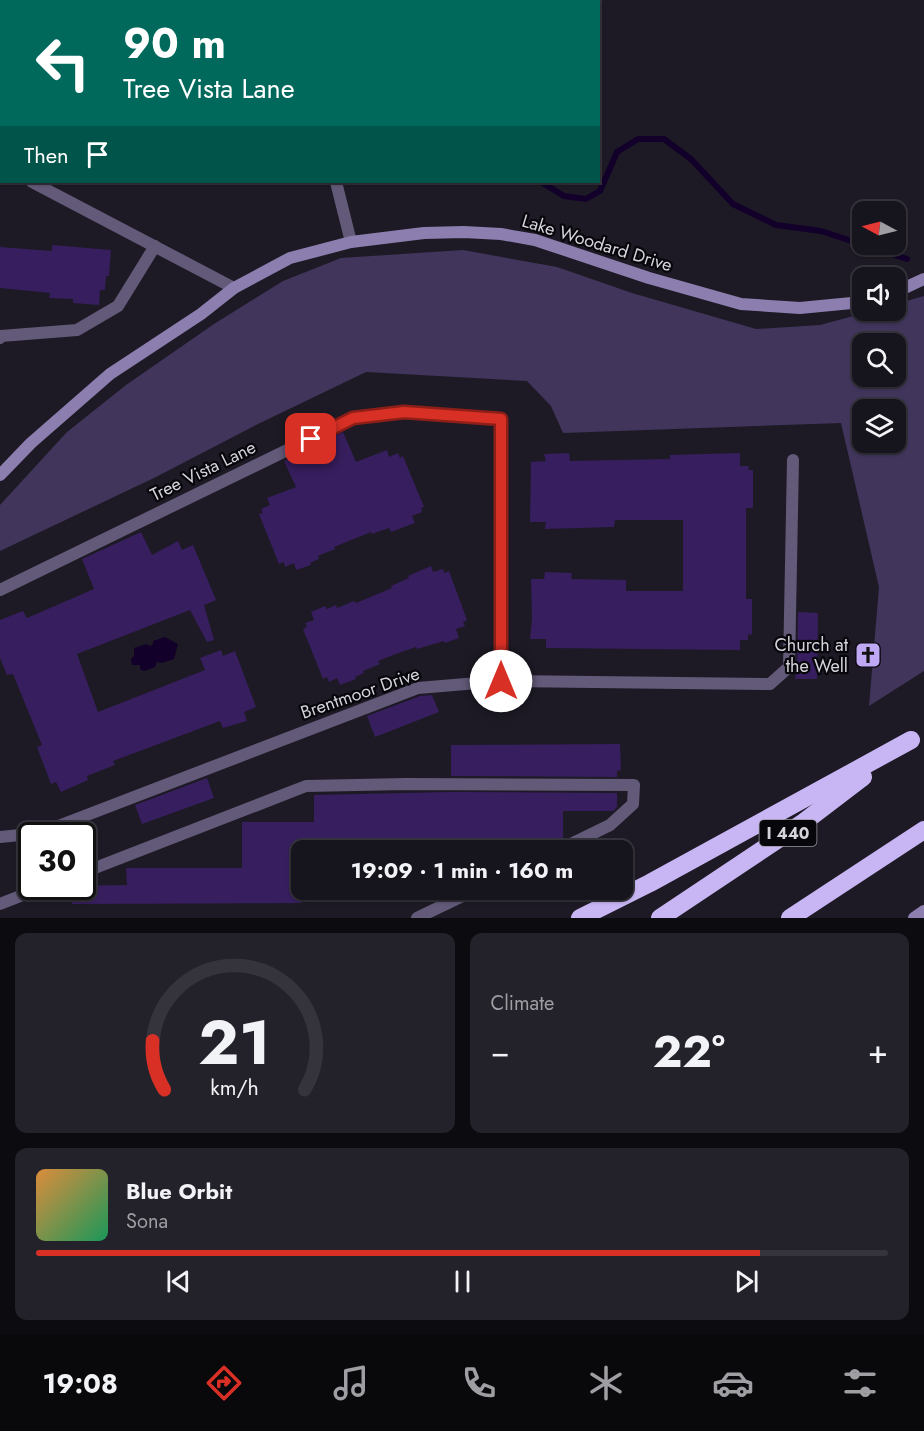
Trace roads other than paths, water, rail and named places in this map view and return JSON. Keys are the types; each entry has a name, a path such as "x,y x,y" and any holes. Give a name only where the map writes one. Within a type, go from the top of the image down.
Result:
{"highway":[{"path":"580,918 650,883 917,736"},
{"name":"I 440","path":"660,918 804,822 917,736"},
{"path":"790,918 924,830"},
{"path":"810,918 894,849"}],"street":[{"path":"34,183 234,288"},
{"path":"336,183 351,242"},
{"name":"Lake Woodard Drive","path":"0,475 31,443 110,374 201,314 234,288 290,258 351,242 424,233 501,234 535,240 660,281 741,304 800,308 852,303"},
{"path":"0,338 1,336 77,330 118,306 155,246"},
{"path":"906,287 924,279"},
{"name":"Tree Vista Lane","path":"0,591 353,418 404,412 501,419 501,681"},
{"name":"Brentmoor Drive","path":"0,837 40,833 418,688 501,681 770,684 789,667 793,460"},
{"path":"96,868 306,786 634,785 633,804 610,825 579,840"},
{"path":"0,904 18,897"},
{"path":"417,918 454,900"},
{"path":"914,918 924,911"}],"waterway":[{"path":"543,183 564,196 586,199 600,191 617,152 638,139 664,139 691,159 733,204 776,225 821,231 907,259"}],"place":[{"name":"Church at the Well","path":"868,655"}]}
